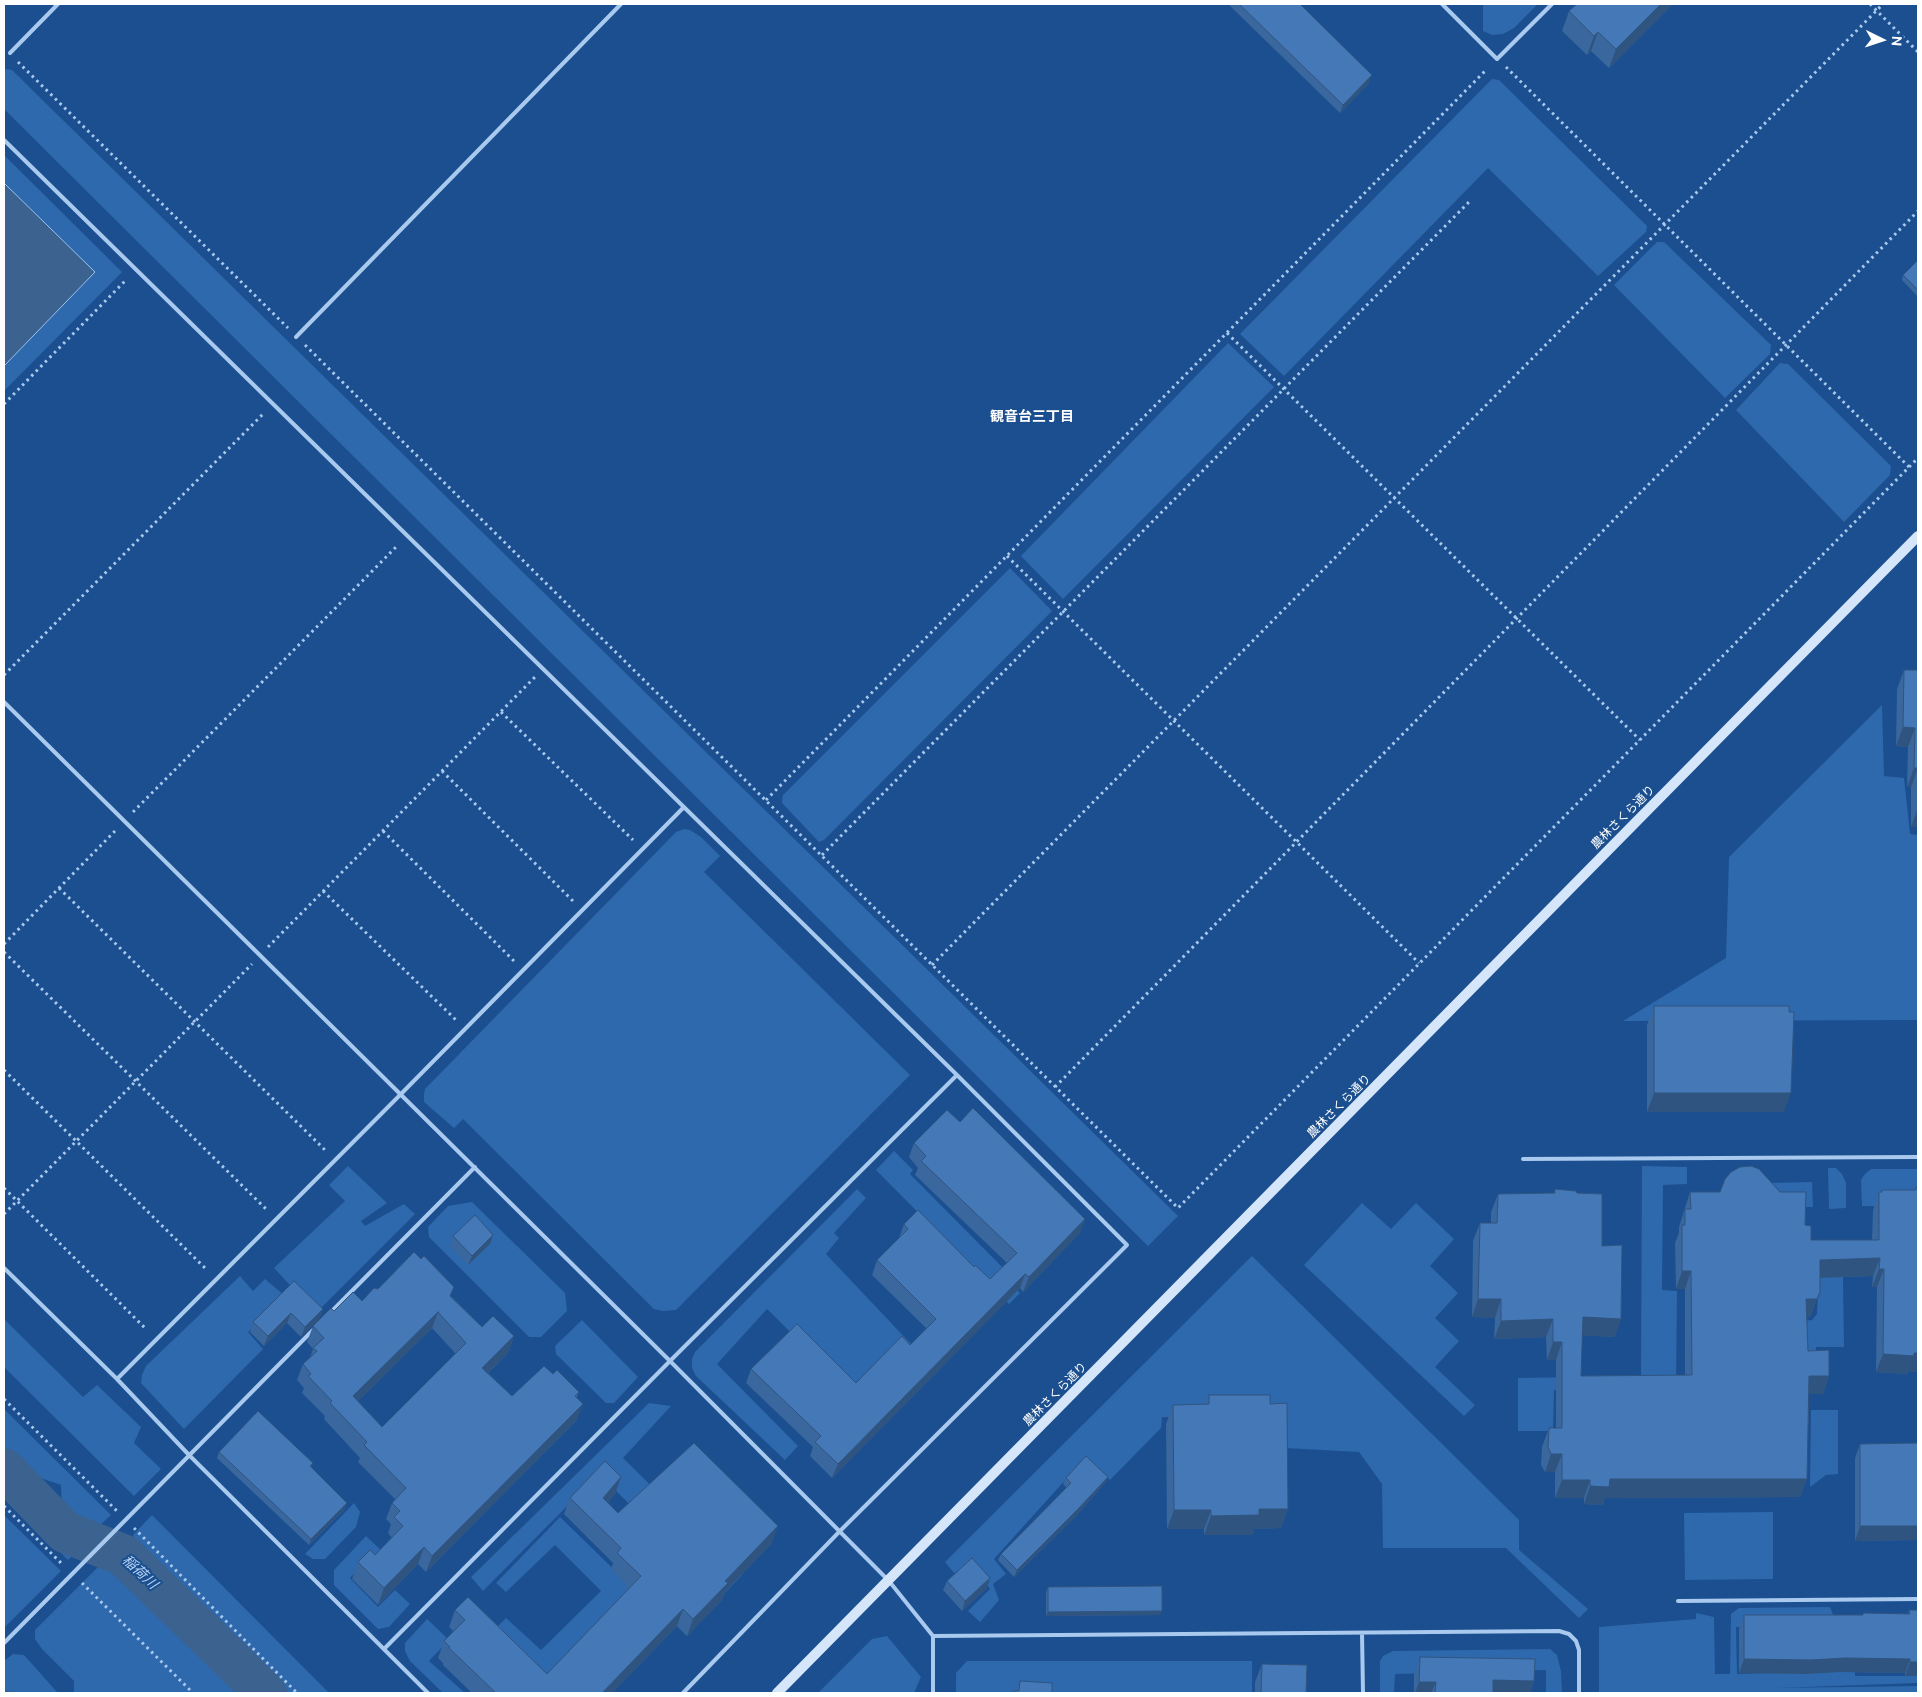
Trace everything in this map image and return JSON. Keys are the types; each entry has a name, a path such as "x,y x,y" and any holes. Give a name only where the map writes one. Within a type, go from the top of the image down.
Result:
{"street":[{"name":"農林さくら通り","path":"777,1693 1918,536"}],"lane":[{"path":"10,53 58,4"},
{"path":"296,337 621,4"},
{"path":"1442,4 1497,59 1552,4"},
{"path":"4,140 542,670 957,1075 1127,1246 839,1532 683,1693"},
{"path":"4,702 670,1360 889,1581 933,1636 934,1693"},
{"path":"117,1379 684,807"},
{"path":"384,1650 670,1360 957,1075"},
{"path":"1523,1159 1918,1157"},
{"path":"328,1315 475,1168"},
{"path":"4,1268 117,1379 189,1454 428,1693"},
{"path":"4,1643 314,1329"},
{"path":"1678,1601 1918,1599"},
{"path":"933,1636 1559,1631 1569,1634 1576,1641 1579,1650 1579,1693"},
{"path":"1362,1633 1363,1693"}],"path":[{"path":"1870,4 1918,52"},
{"path":"932,965 1883,4"},
{"path":"10,53 1178,1208 1918,458"},
{"path":"766,800 1497,59 1909,467"},
{"path":"822,856 1469,202"},
{"path":"1055,1087 1918,211"},
{"path":"4,404 136,270"},
{"path":"1227,333 1640,740"},
{"path":"4,675 273,404"},
{"path":"4,944 407,535"},
{"path":"1007,556 1419,963"},
{"path":"4,1214 542,670"},
{"path":"501,712 642,850"},
{"path":"442,771 582,910"},
{"path":"383,831 523,970"},
{"path":"59,888 336,1160"},
{"path":"323,891 466,1029"},
{"path":"4,952 276,1220"},
{"path":"4,1070 217,1279"},
{"path":"4,1188 156,1339"},
{"path":"4,1400 297,1693"},
{"path":"4,1506 193,1693"}],"shaded area":[{"path":"1483,4 1538,4 1514,28 1503,34 1492,35 1483,31"},
{"path":"6,69 12,70 1178,1216 1148,1246 4,109 4,71"},
{"path":"1492,79 1499,80 1647,226 1646,232 1598,276 1488,168 1284,376 1240,334"},
{"path":"4,155 122,272 4,391 4,366 95,272 4,183"},
{"path":"4,183 95,272 4,366"},
{"path":"1657,242 1664,242 1771,345 1770,354 1725,398 1614,285"},
{"path":"1228,343 1274,387 1063,599 1021,556"},
{"path":"1780,363 1788,364 1891,466 1890,475 1844,522 1736,410"},
{"path":"1010,568 1052,611 824,840 819,842 782,803 783,795"},
{"path":"1882,705 1884,776 1904,778 1910,834 1918,835 1918,1020 1623,1021 1726,958 1729,857"},
{"path":"684,829 690,830 701,837 720,856 704,872 910,1075 676,1310 663,1311 654,1309 463,1119 454,1128 424,1102 424,1094 425,1089 676,832"},
{"path":"894,1151 913,1170 910,1174 1004,1269 1000,1273 1020,1293 1009,1304 876,1170"},
{"path":"348,1166 387,1203 361,1221 365,1226 404,1204 415,1214 316,1313 274,1268 345,1201 329,1185"},
{"path":"1642,1166 1687,1167 1687,1184 1663,1185 1662,1290 1677,1291 1676,1388 1554,1390 1553,1431 1518,1431 1518,1378 1641,1376"},
{"path":"1828,1168 1836,1168 1842,1174 1846,1183 1846,1208 1829,1209"},
{"path":"1871,1169 1918,1169 1918,1206 1862,1206 1861,1180"},
{"path":"1812,1182 1813,1207 1771,1207 1771,1183"},
{"path":"857,1189 866,1198 834,1233 839,1238 826,1254 911,1344 857,1398 767,1309 717,1364 798,1446 785,1460 696,1376 692,1368 692,1359 695,1352"},
{"path":"472,1202 565,1293 567,1311 541,1337 529,1337 429,1237 428,1227 448,1206"},
{"path":"1362,1203 1391,1229 1416,1203 1454,1239 1430,1266 1458,1293 1435,1318 1459,1341 1435,1367 1475,1405 1464,1416 1304,1265"},
{"path":"1252,1256 1519,1520 1519,1550 1588,1609 1579,1618 1506,1548 1383,1548 1382,1484 1359,1452 1285,1448 1198,1417 1162,1417 1161,1428 1110,1480 1086,1457 994,1559 1006,1574 993,1584 999,1600 980,1622 968,1611 990,1589 970,1564 954,1573 945,1562"},
{"path":"1803,1259 1843,1277 1844,1347 1816,1347 1815,1368 1802,1369 1801,1321 1812,1320 1817,1314 1818,1293"},
{"path":"240,1276 253,1291 265,1279 285,1296 248,1332 263,1349 184,1429 141,1383 142,1375 146,1366"},
{"path":"4,1319 83,1397 97,1385 141,1427 134,1443 161,1469 134,1496 4,1367"},
{"path":"582,1320 638,1377 614,1403 606,1403 556,1354 555,1346"},
{"path":"649,1403 671,1406 623,1458 742,1575 722,1596 599,1474 483,1591 471,1577"},
{"path":"4,1409 111,1515 97,1528 77,1526 62,1512 61,1485 29,1474 4,1451"},
{"path":"1811,1410 1838,1410 1838,1474 1826,1475 1810,1487"},
{"path":"4,1483 61,1540 80,1548 68,1560 4,1496"},
{"path":"354,1503 360,1512 356,1527 325,1559 313,1559 305,1554"},
{"path":"1773,1512 1773,1579 1685,1580 1684,1513"},
{"path":"4,1515 61,1571 4,1628"},
{"path":"152,1515 329,1693 281,1693 137,1546 133,1535"},
{"path":"560,1517 634,1589 539,1685 488,1636 506,1618 541,1650 601,1591 555,1545 506,1592 496,1583"},
{"path":"366,1536 404,1572 363,1564 350,1578 378,1607 395,1590 410,1604 389,1627 378,1629 334,1585 334,1570"},
{"path":"107,1558 236,1693 74,1693 74,1681 42,1649 35,1639 35,1630"},
{"path":"1830,1607 1835,1625 1736,1627 1737,1674 1851,1671 1856,1629 1855,1676 1918,1676 1918,1683 1776,1688 1918,1686 1918,1693 1599,1693 1599,1627 1696,1619 1696,1613 1714,1617 1715,1674 1730,1674 1731,1614 1739,1608"},
{"path":"427,1619 449,1640 429,1661 465,1693 443,1693 410,1661 405,1651 405,1643"},
{"path":"887,1636 921,1677 914,1693 818,1693 872,1639"},
{"path":"1550,1649 1557,1655 1561,1671 1562,1693 1546,1693 1546,1670 1395,1674 1394,1693 1380,1693 1380,1661 1383,1656 1393,1651"},
{"path":"13,1654 24,1655 58,1693 4,1693 4,1661"},
{"path":"967,1661 1252,1661 1252,1693 956,1693 956,1673"}],"building":[{"path":"1239,4 1300,4 1372,75 1343,105"},
{"path":"1577,4 1661,4 1616,49 1598,32 1594,36 1569,11"},
{"path":"1918,260 1918,290 1903,275"},
{"path":"1904,670 1918,670 1918,768 1914,768 1915,728 1903,727"},
{"path":"1654,1006 1789,1006 1789,1012 1794,1012 1791,1093 1654,1093"},
{"path":"973,1108 1085,1219 1029,1277 1025,1274 838,1464 815,1442 821,1436 751,1369 797,1324 856,1383 902,1336 910,1345 936,1319 877,1260 908,1229 904,1224 918,1210 974,1267 975,1265 990,1279 1017,1253 921,1161 926,1156 914,1143 947,1110 960,1122"},
{"path":"1751,1166 1759,1169 1780,1192 1806,1192 1805,1225 1811,1226 1811,1240 1879,1240 1879,1192 1882,1192 1882,1190 1916,1190 1916,1187 1918,1188 1918,1353 1914,1353 1914,1356 1883,1354 1884,1269 1879,1269 1880,1258 1820,1260 1820,1292 1817,1299 1806,1299 1808,1351 1829,1350 1829,1376 1809,1376 1807,1479 1610,1479 1609,1487 1590,1486 1590,1480 1562,1480 1562,1454 1551,1454 1548,1447 1549,1428 1562,1428 1562,1342 1553,1342 1553,1319 1501,1321 1501,1299 1478,1299 1480,1223 1497,1223 1498,1194 1555,1193 1555,1189 1576,1191 1577,1193 1602,1194 1602,1246 1622,1245 1621,1319 1583,1317 1581,1376 1692,1375 1691,1271 1682,1271 1682,1225 1685,1225 1685,1209 1691,1209 1690,1192 1720,1192 1725,1179 1731,1172 1740,1167"},
{"path":"475,1215 493,1235 472,1256 453,1236"},
{"path":"414,1252 421,1259 424,1256 454,1287 450,1296 482,1327 493,1316 514,1336 482,1368 512,1396 544,1366 553,1374 557,1370 579,1392 575,1396 583,1404 432,1556 424,1547 384,1588 358,1562 370,1550 375,1555 403,1526 394,1517 400,1511 392,1503 406,1488 364,1445 367,1442 330,1403 332,1401 308,1376 311,1374 303,1364 317,1351 313,1348 324,1338 313,1326 331,1308 334,1311 353,1292 362,1301 374,1288 378,1289","holes":["438,1312 466,1343 382,1427 353,1396"]},
{"path":"294,1281 323,1309 305,1327 291,1313 268,1336 253,1322"},
{"path":"1209,1395 1270,1395 1270,1404 1287,1403 1288,1509 1259,1509 1259,1515 1211,1516 1211,1510 1174,1510 1173,1405 1209,1404"},
{"path":"258,1411 313,1463 310,1466 347,1503 311,1539 219,1452"},
{"path":"694,1443 778,1526 725,1581 728,1583 693,1619 683,1609 602,1693 496,1693 449,1648 444,1641 465,1620 455,1610 468,1597 547,1674 641,1576 617,1553 621,1548 570,1498 605,1461 621,1477 603,1498 618,1513"},
{"path":"1918,1443 1918,1526 1860,1526 1860,1444"},
{"path":"1086,1456 1108,1477 1017,1570 1001,1554 1071,1483 1066,1478"},
{"path":"972,1558 990,1578 965,1601 947,1581"},
{"path":"1162,1586 1162,1611 1048,1612 1048,1587"},
{"path":"1909,1610 1918,1610 1918,1662 1910,1662 1910,1659 1744,1659 1744,1615 1910,1614"},
{"path":"1420,1657 1535,1659 1534,1681 1493,1680 1493,1693 1435,1693 1436,1682 1419,1682"},
{"path":"1262,1664 1307,1665 1306,1693 1261,1693"},
{"path":"1020,1681 1052,1683 1052,1693 1013,1693 1013,1691 1019,1691"}],"waterway":[{"name":"稲荷川","path":"4,1469 65,1532 123,1555 266,1693"}],"district":[{"name":"観音台三丁目","path":"1032,416"}]}
